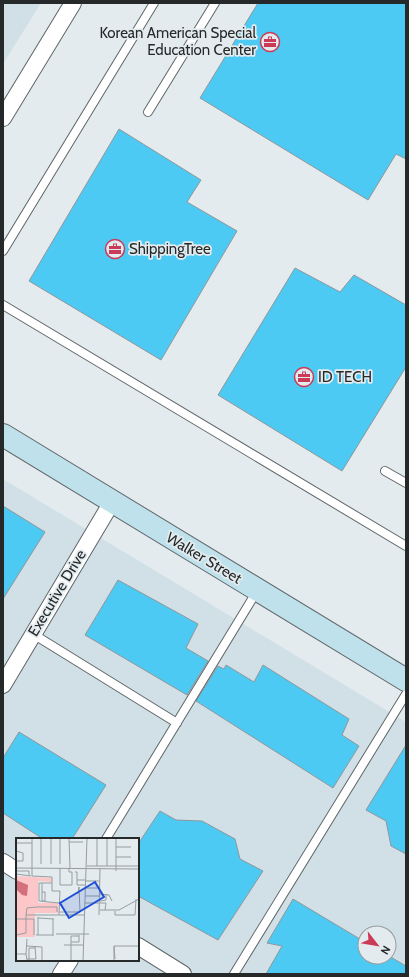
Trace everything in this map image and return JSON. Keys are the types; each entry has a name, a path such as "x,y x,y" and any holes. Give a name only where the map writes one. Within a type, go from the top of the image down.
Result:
{"main road":[{"name":"Walker Street","path":"3,435 406,680"}],"street":[{"path":"3,118 73,3"},
{"name":"Executive Drive","path":"3,685 112,502"},
{"path":"3,862 16,870"},
{"path":"139,947 183,974"},
{"path":"61,974 69,961"}],"lane":[{"path":"3,251 154,3"},
{"path":"148,112 215,3"},
{"path":"3,305 406,546"},
{"path":"385,471 406,483"},
{"path":"107,838 257,590"},
{"path":"33,634 177,723"},
{"path":"234,974 406,694"}],"shaded area":[{"path":"3,3 41,3 3,64"},
{"path":"3,479 406,722 406,974 3,974"}],"building":[{"path":"258,3 406,3 406,159 396,154 368,200 200,98"},
{"path":"119,129 201,180 187,202 237,231 161,360 29,281"},
{"path":"295,268 340,292 354,275 406,305 406,367 342,471 218,395"},
{"path":"3,506 45,532 3,599"},
{"path":"118,580 198,624 186,648 208,661 187,695 85,635"},
{"path":"226,665 254,682 263,665 349,719 342,735 359,746 333,788 196,701 218,666 224,669"},
{"path":"19,732 106,785 73,838 41,838 3,813 3,758"},
{"path":"406,745 406,854 391,846 386,821 366,810"},
{"path":"160,811 176,820 202,821 235,839 240,859 263,871 218,940 139,897 139,842"},
{"path":"293,899 357,937 357,965 397,965 397,961 406,966 406,974 266,974 282,946 267,943"}],"place":[{"name":"Korean American Special Education Center","path":"270,42"},
{"name":"ShippingTree","path":"115,249"},
{"name":"ID TECH","path":"304,377"}]}
